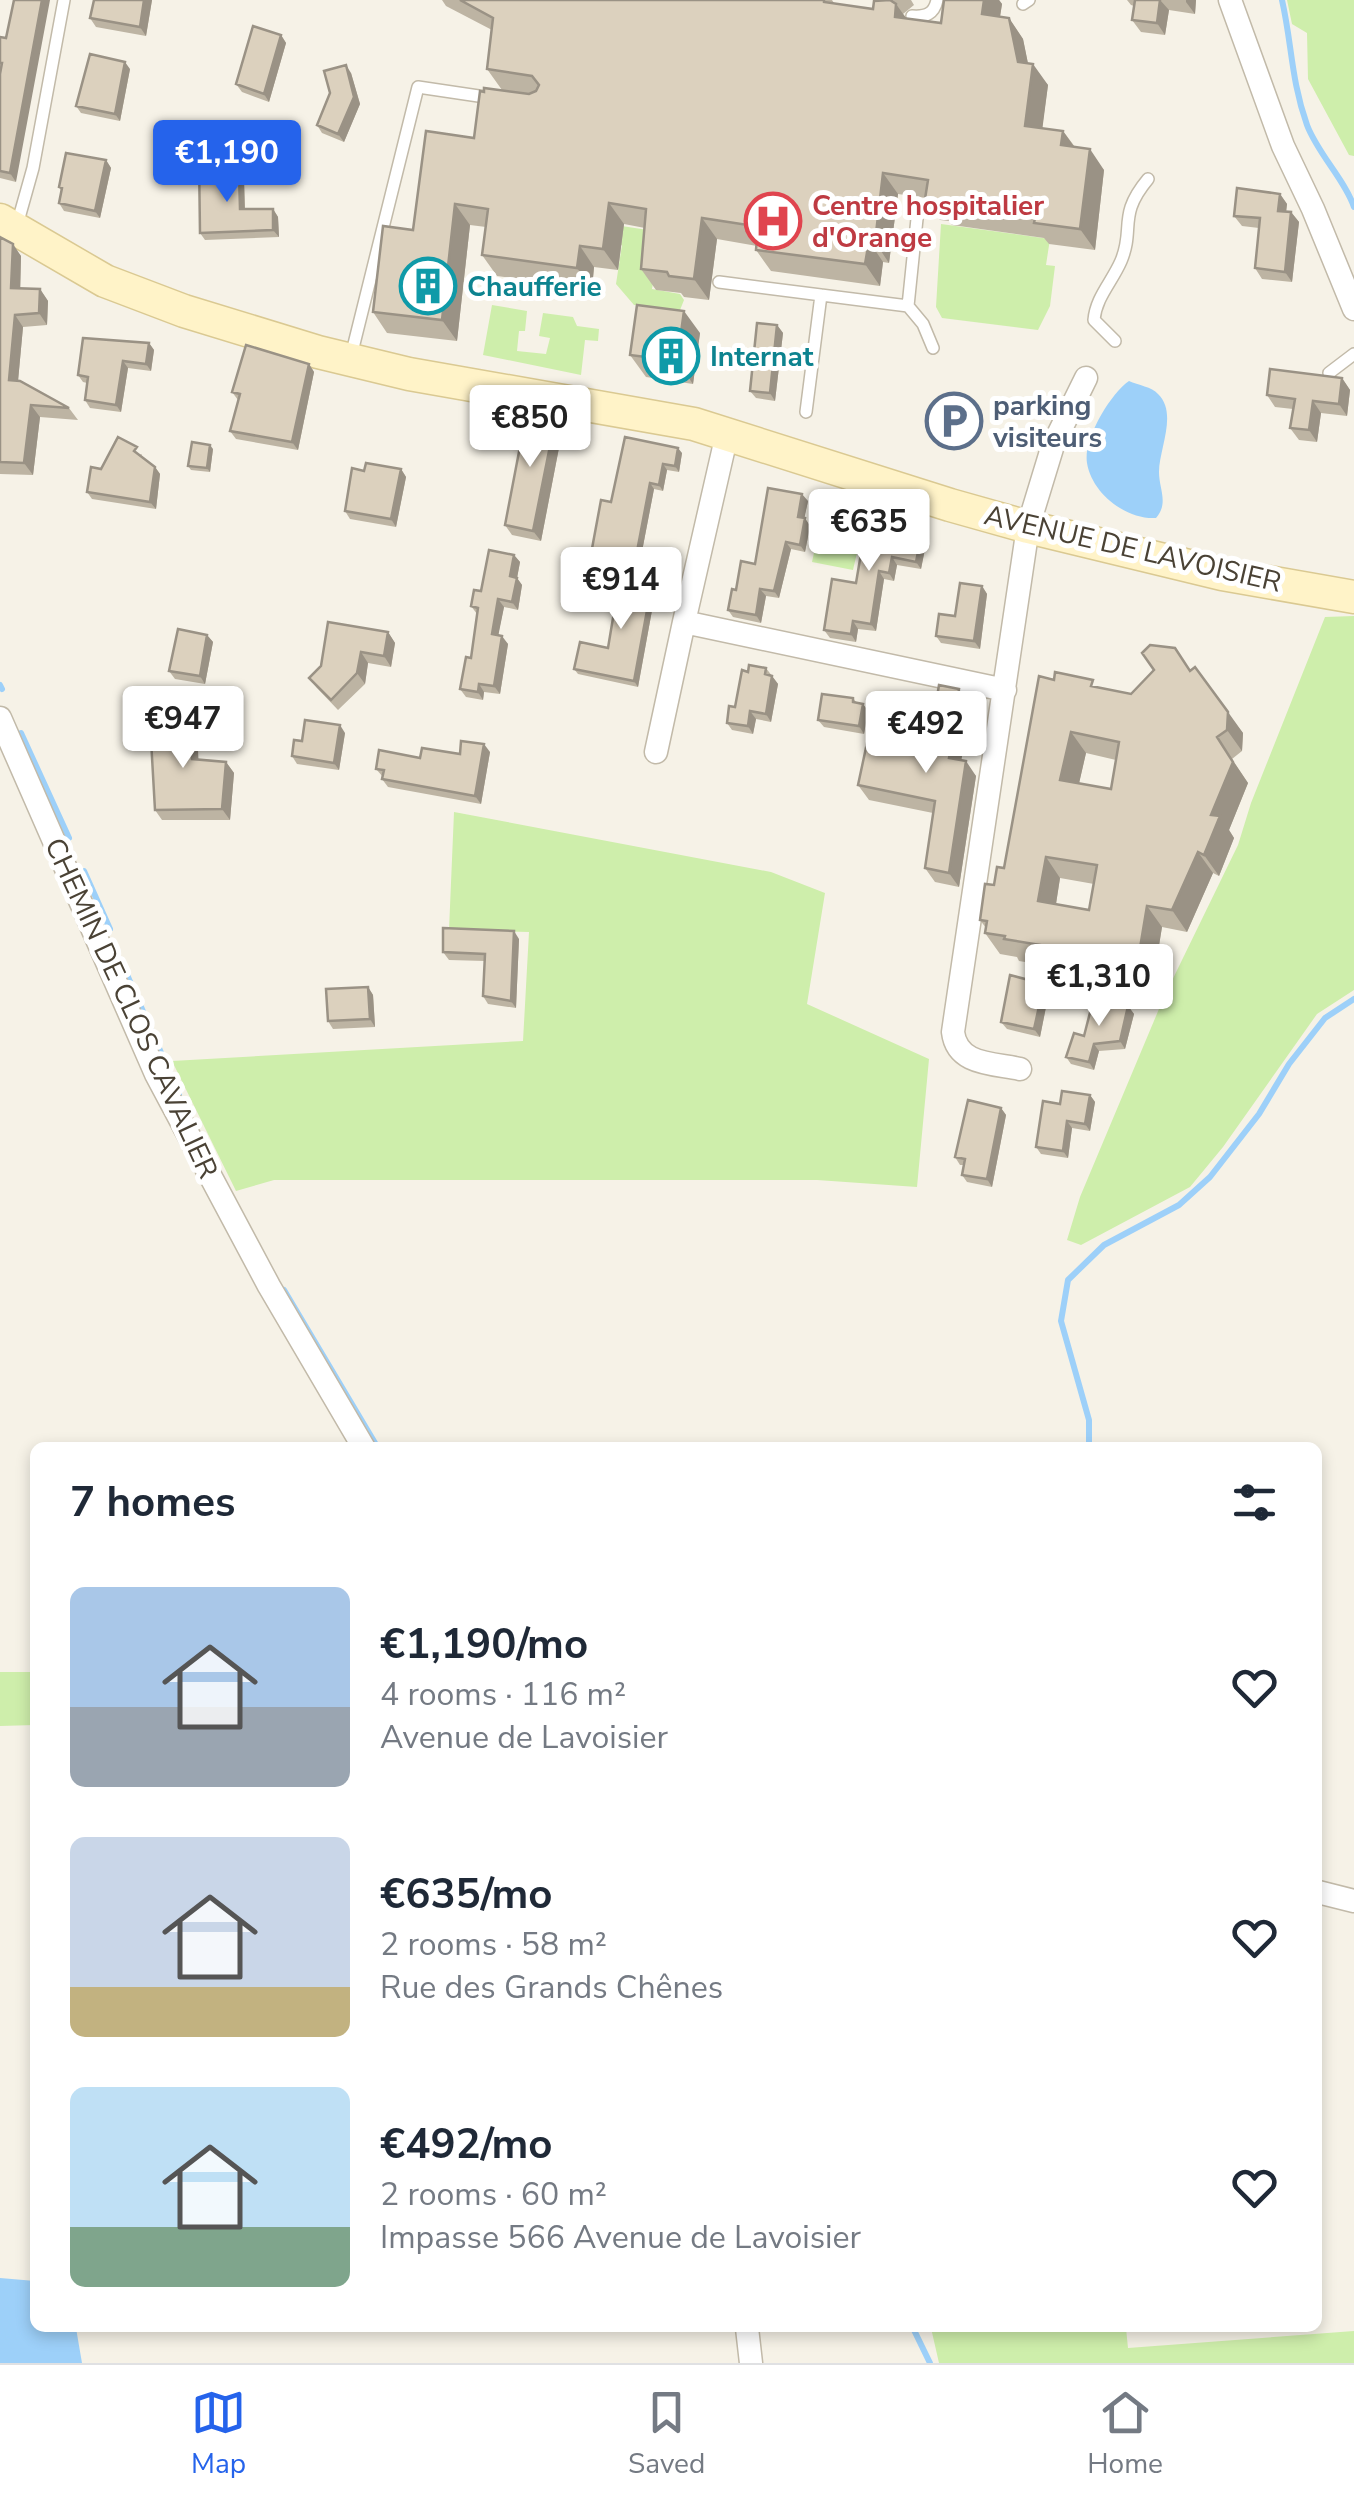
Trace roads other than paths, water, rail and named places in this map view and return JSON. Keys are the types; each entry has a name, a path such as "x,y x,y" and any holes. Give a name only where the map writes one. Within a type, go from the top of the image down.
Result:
{"street":[{"path":"1230,0 1282,146 1354,309"},
{"name":"AVENUE DE LAVOISIER","path":"8,224 105,281 146,298 350,360 437,380 660,418 727,434 1028,526 1222,574 1354,597"},
{"path":"1020,1069 963,1056 954,1046 953,1032 1028,526 1053,445 1086,378"},
{"path":"656,752 727,434"},
{"path":"684,622 1005,690"},
{"name":"CHEMIN DE CLOS CAVALIER","path":"0,718 156,1074 269,1286 360,1442"},
{"path":"1322,1893 1354,1901"},
{"path":"747,2332 751,2363"}],"lane":[{"path":"8,224 30,179 64,0"},
{"path":"912,16 931,13 938,0"},
{"path":"350,360 418,88 508,101"},
{"path":"1115,342 1094,320 1095,307 1123,258 1128,210 1148,179"},
{"path":"908,306 918,209"},
{"path":"719,282 908,306 924,324 933,348"},
{"path":"806,412 820,294"},
{"path":"1330,374 1354,354"}],"water":[{"path":"163,128 183,130 180,169 160,167"},
{"path":"1129,381 1155,392 1167,411 1159,472 1163,501 1156,518 1134,515 1113,503 1096,485 1087,463 1089,442 1099,418"},
{"path":"0,2278 30,2281 30,2332 77,2332 82,2363 0,2363"}],"waterway":[{"path":"1282,0 1307,125 1354,207"},
{"path":"0,685 2,689"},
{"path":"21,733 69,838"},
{"path":"84,871 110,929"},
{"path":"121,961 179,1094"},
{"path":"1089,1442 1089,1420 1061,1321 1068,1280 1104,1245 1179,1205 1210,1177 1325,1018 1354,999"},
{"path":"284,1290 374,1442"},
{"path":"915,2332 930,2363"}],"place":[{"name":"Centre hospitalier d'Orange","path":"773,221"},
{"name":"Chaufferie","path":"428,286"},
{"name":"Internat","path":"671,356"},
{"name":"parking visiteurs","path":"954,421"}]}
